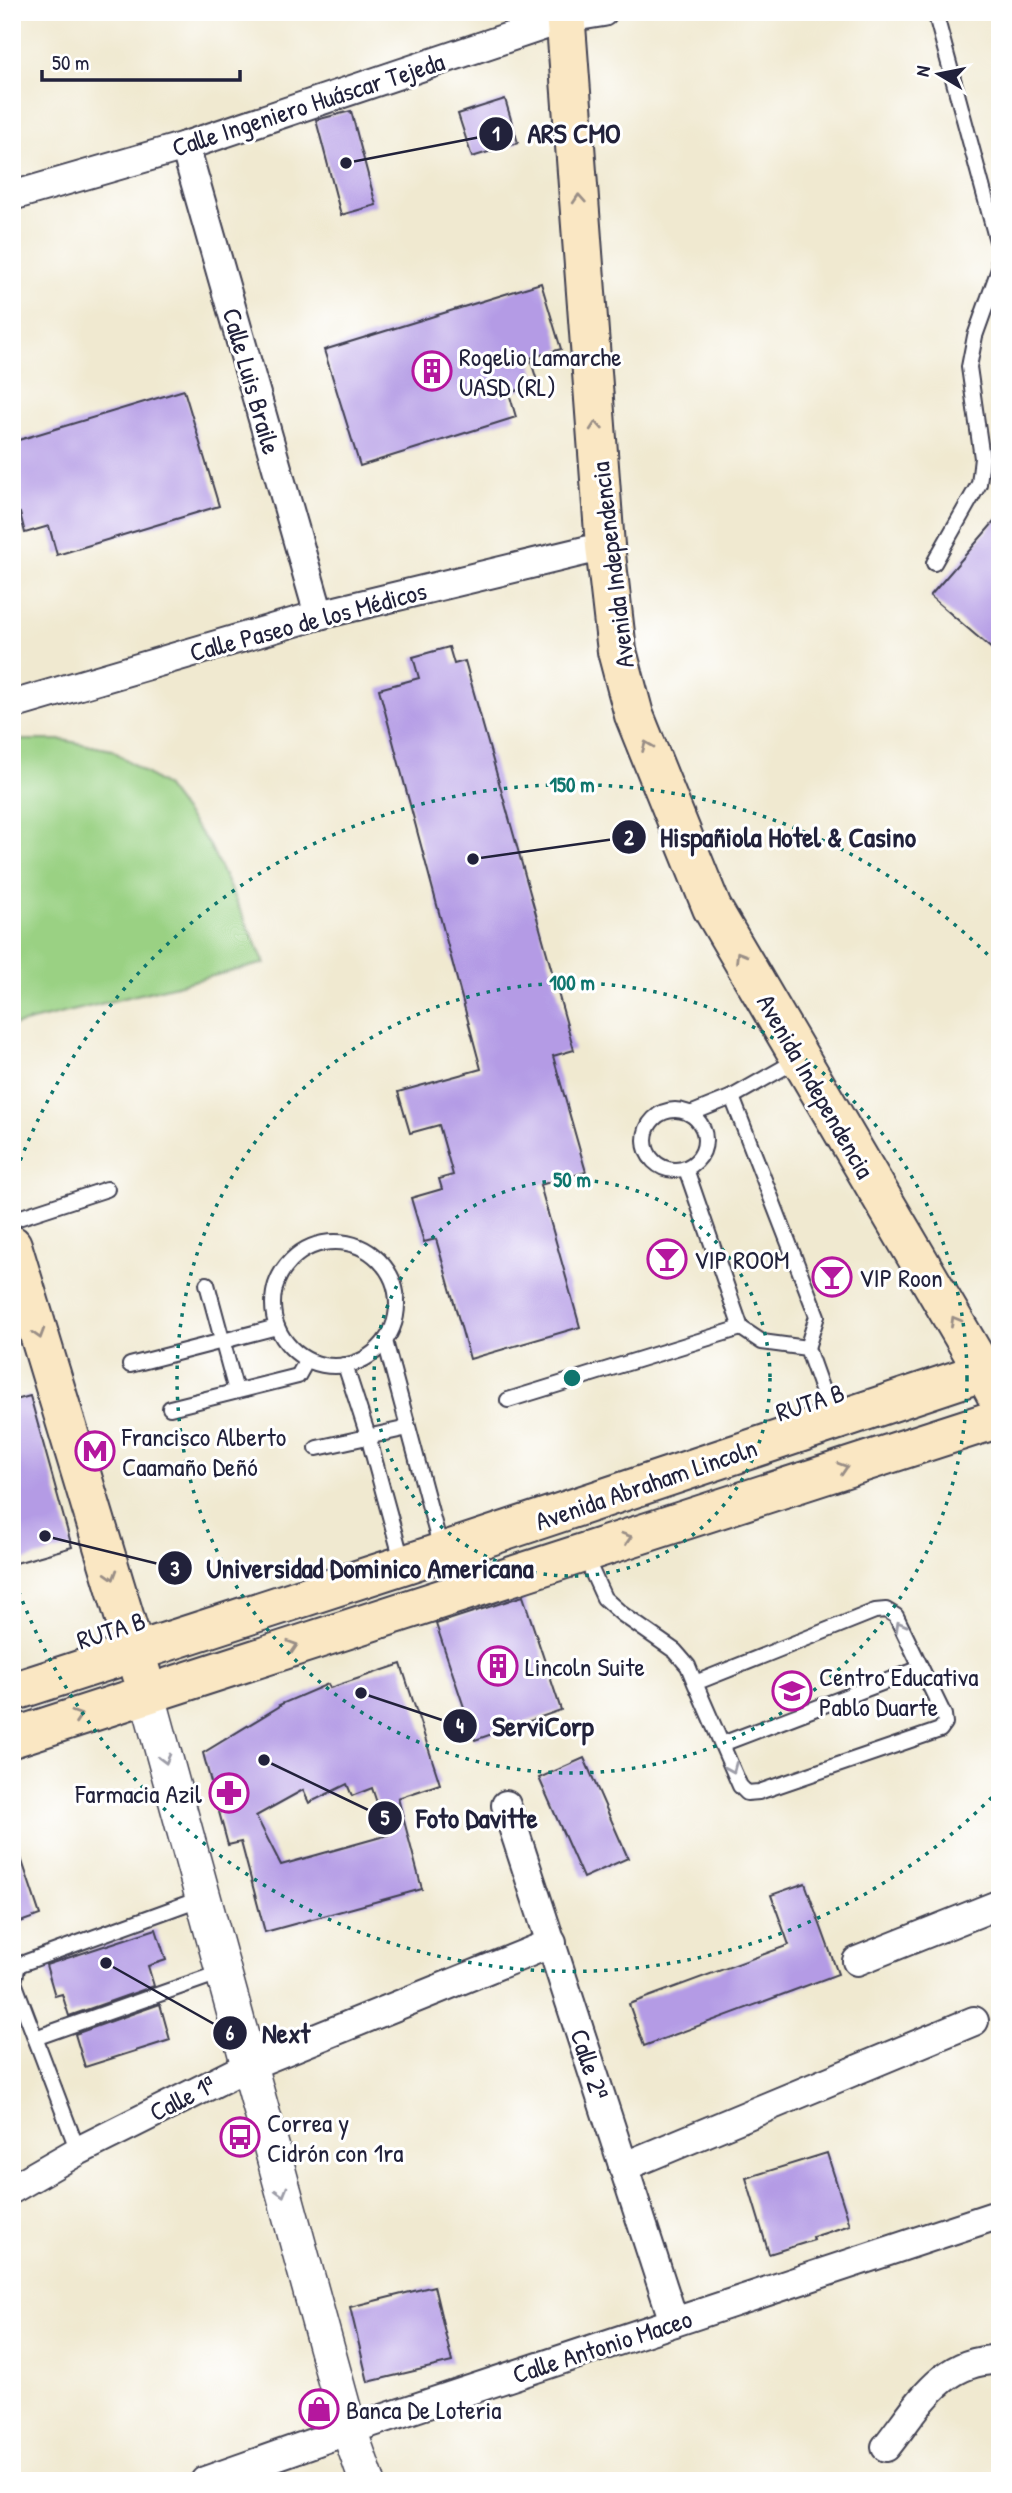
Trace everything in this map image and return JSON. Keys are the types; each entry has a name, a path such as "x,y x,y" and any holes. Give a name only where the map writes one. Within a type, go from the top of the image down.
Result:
{"main road":[{"name":"Avenida Independencia","path":"565,15 605,546 617,651 634,715 712,908 995,1380"},
{"path":"12,1245 148,1693"},
{"name":"Avenida Abraham Lincoln","path":"12,1738 1000,1418"},
{"name":"Avenida Abraham Lincoln","path":"12,1690 135,1653 833,1421"}],"street":[{"name":"Calle Ingeniero Huáscar Tejeda","path":"12,196 185,146 565,15 603,12"},
{"name":"Calle Luis Braile","path":"185,146 319,615"},
{"name":"Calle Paseo de los Médicos","path":"12,705 319,615 605,546"},
{"path":"148,1693 349,2430 367,2481"},
{"name":"Calle 2ª","path":"506,1805 674,2322"},
{"path":"857,1961 1000,1904"},
{"name":"Calle 1ª","path":"12,2189 78,2151 248,2066 552,1943"},
{"path":"623,2167 974,2021"},
{"name":"Calle Antonio Maceo","path":"205,2481 349,2430 1000,2214"},
{"path":"886,2447 938,2382 958,2366 977,2361 1000,2360"}],"lane":[{"path":"934,563 979,484 982,458 969,367 975,336 999,269 998,245 936,12"},
{"path":"691,1114 703,1129 705,1148 695,1164 686,1168 677,1171 659,1167 651,1161 644,1143 649,1125 663,1112 672,1110 691,1114 732,1097 800,1058"},
{"path":"732,1097 817,1317 807,1348 833,1421"},
{"path":"686,1168 741,1328 762,1342 807,1348"},
{"path":"12,1220 107,1189"},
{"path":"330,1241 354,1244 374,1255 390,1273 397,1296 395,1320 385,1341 367,1357 345,1366 325,1365 307,1360 289,1346 277,1327 273,1308 277,1269 311,1246 330,1241"},
{"path":"207,1284 236,1391"},
{"path":"130,1365 277,1327"},
{"path":"508,1400 741,1328"},
{"path":"385,1341 442,1552"},
{"path":"170,1408 298,1376 307,1360"},
{"path":"345,1366 368,1436 403,1565"},
{"name":"RUTA B","path":"12,1690 833,1421 995,1380"},
{"path":"317,1448 408,1428"},
{"path":"583,1552 604,1598 675,1651 688,1666 695,1683 740,1786 747,1793 759,1792 940,1730 945,1723 944,1715 896,1616 886,1610 875,1611 695,1683"},
{"path":"722,1744 921,1668"},
{"path":"78,2151 14,1982 18,1965 202,1898"},
{"path":"35,2038 222,1972"}],"green space":[{"path":"12,740 63,740 112,750 165,786 210,846 265,963 12,1026"}],"building":[{"path":"505,99 518,143 472,157 458,114"},
{"path":"351,111 376,205 341,215 316,120"},
{"name":"Rogelio Lamarche UASD (RL)","path":"541,283 561,349 530,358 538,384 509,393 516,417 360,466 324,350"},
{"path":"184,390 219,506 57,555 49,526 25,533 20,513 12,515 12,442"},
{"path":"1000,515 1000,656 930,596"},
{"path":"449,647 454,664 465,661 574,1050 553,1056 586,1172 540,1185 580,1327 470,1359 436,1239 424,1242 411,1198 442,1189 439,1179 453,1175 439,1125 410,1133 398,1092 481,1069 379,689 419,678 413,657"},
{"path":"30,1396 72,1547 16,1563 12,1550 12,1401"},
{"name":"Lincoln Suite","path":"523,1596 561,1710 475,1740 436,1624"},
{"path":"401,1664 440,1784 398,1798 422,1889 265,1932 241,1842 228,1845 203,1753 279,1705 328,1684 330,1688","holes":["347,1784 352,1796 372,1788 388,1835 281,1865 256,1816 303,1790 309,1803"]},
{"path":"584,1758 628,1858 583,1878 539,1778"},
{"path":"12,1843 16,1843 40,1915 12,1925"},
{"path":"805,1883 838,1974 644,2046 629,2004 789,1945 771,1895"},
{"path":"156,1929 166,1960 148,1966 154,1986 69,2016 62,1994 55,1996 46,1965"},
{"path":"160,2004 170,2040 85,2067 75,2034"},
{"path":"827,2153 850,2225 769,2254 746,2178"},
{"path":"434,2286 452,2362 368,2382 350,2307"}],"place":[{"name":"ARS CMO","path":"346,163"},
{"name":"Rogelio Lamarche UASD (RL)","path":"432,371"},
{"name":"Hispañiola Hotel & Casino","path":"473,859"},
{"name":"VIP ROOM","path":"667,1259"},
{"name":"VIP Roon","path":"832,1277"},
{"name":"Francisco Alberto Caamaño Deñó","path":"95,1451"},
{"name":"Universidad Dominico Americana","path":"45,1536"},
{"name":"Lincoln Suite","path":"498,1666"},
{"name":"Centro Educativa Pablo Duarte","path":"792,1691"},
{"name":"ServiCorp","path":"361,1693"},
{"name":"Foto Davitte","path":"264,1760"},
{"name":"Farmacia Azil","path":"229,1793"},
{"name":"Next","path":"106,1963"},
{"name":"Correa y Cidrón con 1ra","path":"240,2137"},
{"name":"Banca De Loteria","path":"319,2409"}]}
